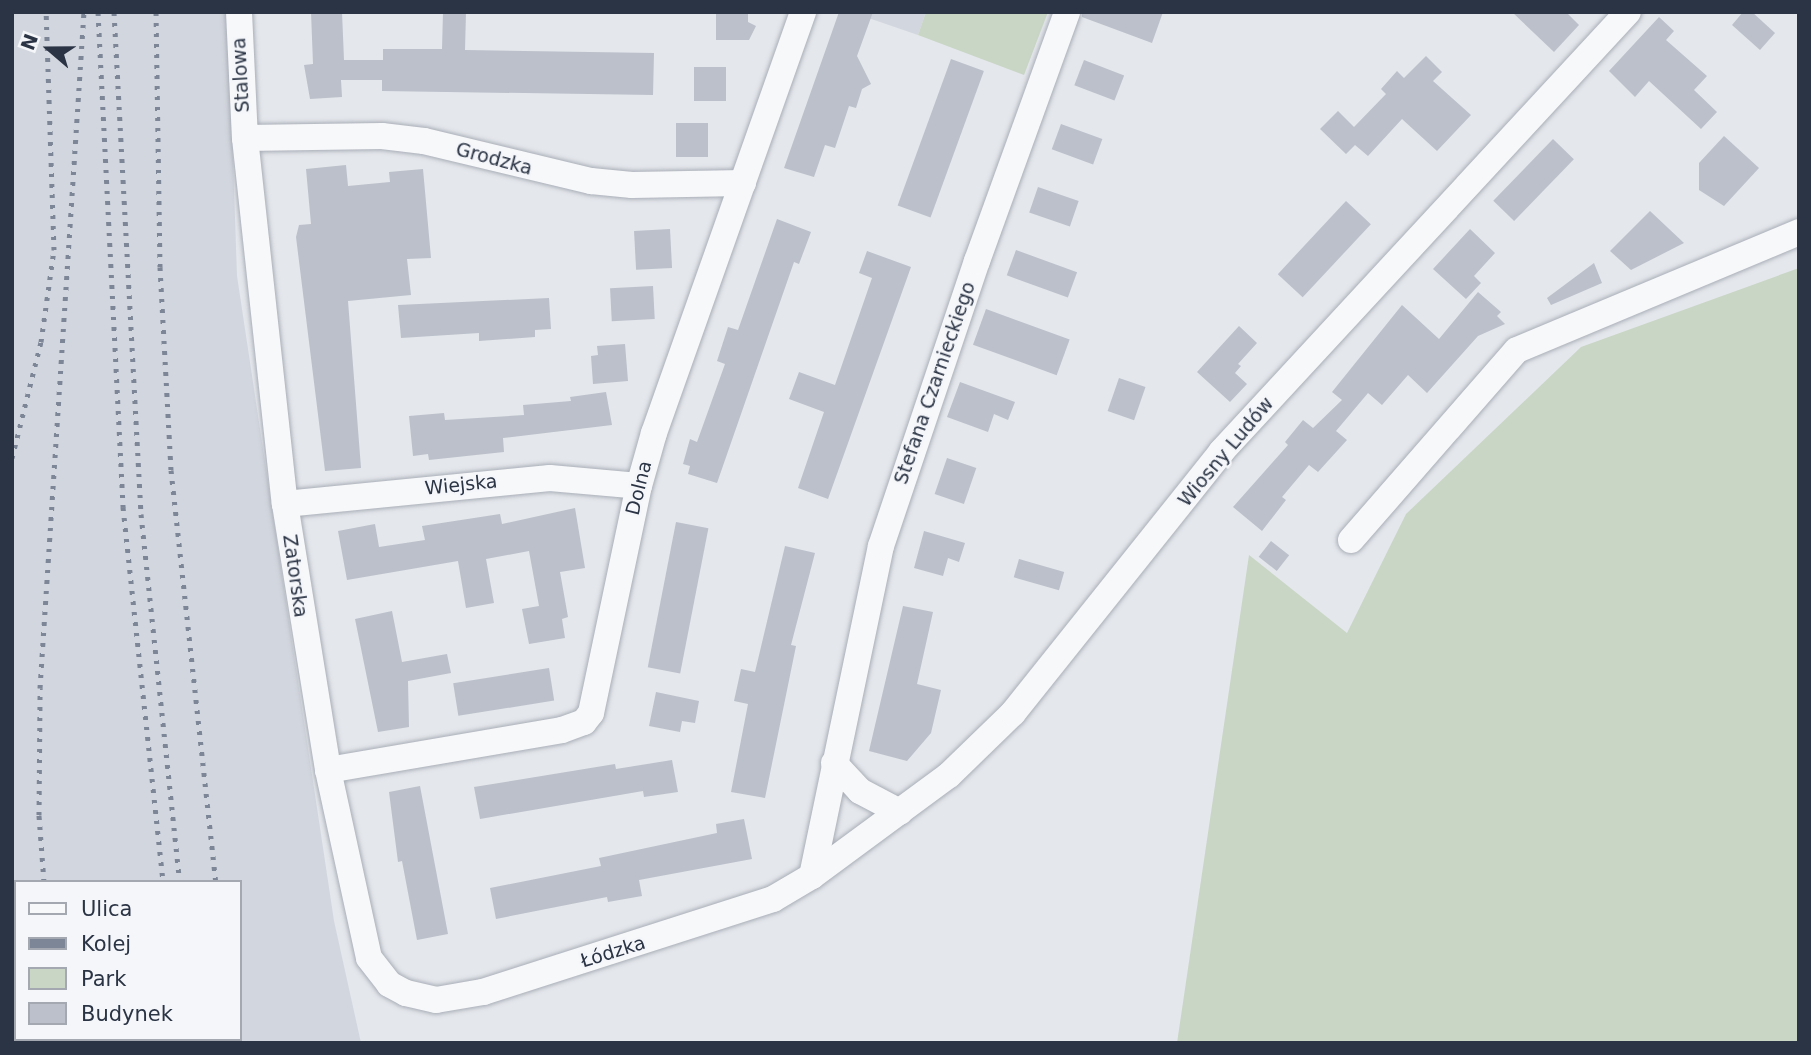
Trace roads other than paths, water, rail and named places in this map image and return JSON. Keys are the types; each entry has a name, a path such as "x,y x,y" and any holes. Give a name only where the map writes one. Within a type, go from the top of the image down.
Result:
{"street":[{"name":"Stalowa","path":"239,12 245,138"},
{"name":"Dolna","path":"328,770 562,730 584,722 598,694 639,486 689,327 803,12"},
{"name":"Stefana Czarnieckiego","path":"812,876 869,594 906,464 1067,12"},
{"name":"Wiosny Ludów","path":"812,876 949,775 1013,713 1221,452 1628,12"},
{"name":"Grodzka","path":"245,138 382,136 424,141 591,181 632,185 743,183"},
{"name":"Zatorska","path":"245,138 285,504 328,770 364,947 377,972 405,993"},
{"path":"1351,540 1517,350 1799,232"},
{"name":"Wiejska","path":"285,504 550,478 639,486"},
{"path":"834,763 860,791 900,812"},
{"name":"Łódzka","path":"405,993 436,1000 484,992 721,919 773,899 812,876"}],"railway":[{"path":"12,458 41,342 54,250 46,12"},
{"path":"44,880 39,815 40,688 84,12"},
{"path":"98,12 123,507 163,880"},
{"path":"114,12 141,514 180,880"},
{"path":"156,12 160,267 171,470 216,880"}]}
